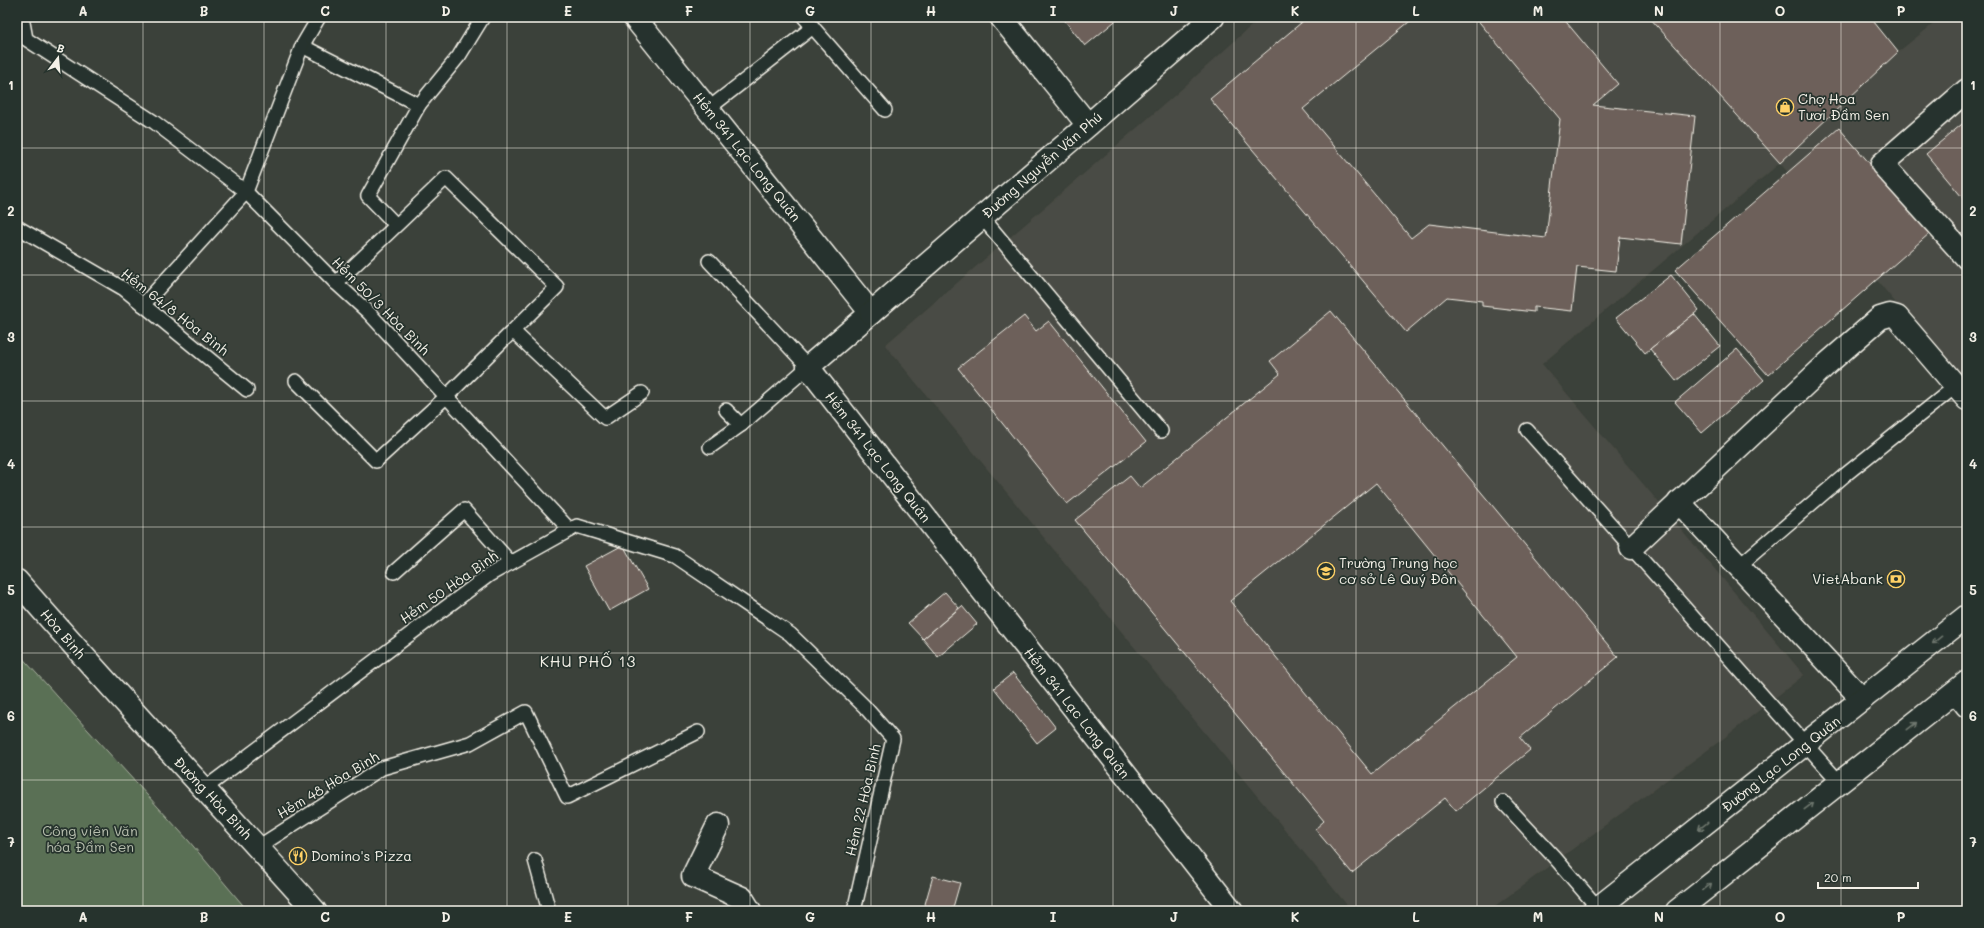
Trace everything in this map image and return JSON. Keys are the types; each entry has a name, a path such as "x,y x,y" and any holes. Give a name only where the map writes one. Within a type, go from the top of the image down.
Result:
{"street":[{"name":"Hẻm 341 Lạc Long Quân","path":"634,17 871,313"},
{"path":"1001,17 1088,125"},
{"name":"Đường Nguyễn Văn Phú","path":"871,313 1213,17"},
{"path":"1967,90 1882,164 1967,258"},
{"path":"808,367 871,313"},
{"path":"1631,548 1828,363 1880,318 1890,315 1897,317 1961,393"},
{"name":"Hẻm 341 Lạc Long Quân","path":"808,367 1232,911"},
{"path":"1679,502 1862,699"},
{"name":"Hòa Bình","path":"17,581 109,686"},
{"name":"Đường Lạc Long Quân","path":"1596,909 1967,616"},
{"name":"Đường Hòa Bình","path":"109,686 258,847 314,911"},
{"path":"1677,911 1840,783 1963,693"},
{"path":"718,825 693,876 742,898 750,911"}],"lane":[{"path":"17,22 21,17"},
{"name":"Hẻm 50/3 Hòa Bình","path":"21,17 26,39 154,122 246,192 336,283 369,313 570,530"},
{"path":"143,305 246,192 302,46 319,17"},
{"path":"396,225 368,196 419,104 459,56 483,17"},
{"path":"804,17 885,110"},
{"path":"708,109 814,27"},
{"path":"302,46 419,104"},
{"path":"296,381 376,461 447,396 557,287 446,178 336,283"},
{"path":"982,217 1161,430"},
{"name":"Hẻm 64/8 Hòa Bình","path":"17,228 124,289 247,390"},
{"path":"709,261 808,367 741,425 710,447"},
{"path":"513,331 605,418 642,393"},
{"path":"1739,566 1845,475 1961,393"},
{"path":"726,410 741,425"},
{"path":"1527,430 1840,783"},
{"path":"394,572 464,510 511,563"},
{"name":"Hẻm 50 Hòa Bình","path":"204,789 489,575 578,526 675,556 790,634 864,706"},
{"name":"Hẻm 22 Hòa Bình","path":"854,911 893,739 864,706"},
{"name":"Hẻm 48 Hòa Bình","path":"258,847 382,768 470,743 526,712 567,797 698,732"},
{"path":"1503,802 1556,858 1596,909"},
{"path":"535,860 549,911"}],"shaded area":[{"name":"Trường Trung học cơ sở Lê Quý Đôn","path":"1261,17 1649,17 1780,163 1542,364 1804,675 1724,738 1488,911 1352,911 885,345 1174,96"},
{"path":"1942,17 1967,17 1967,389 1780,163 1898,52"}],"green space":[{"name":"Công viên Văn hóa Đầm Sen","path":"17,652 188,840 248,911 17,911"}],"building":[{"path":"1062,17 1120,17 1085,46"},
{"path":"1308,17 1415,17 1303,109 1411,238 1429,224 1546,238 1560,119 1475,17 1562,17 1618,84 1593,105 1695,116 1681,244 1620,237 1616,271 1577,267 1572,311 1534,307 1534,312 1482,306 1482,301 1447,297 1406,332 1210,99"},
{"name":"Chợ Hoa Tươi Đầm Sen","path":"1649,17 1870,17 1898,52 1780,163"},
{"path":"1967,120 1967,203 1926,154"},
{"path":"1839,128 1930,233 1768,375 1675,270"},
{"path":"1671,275 1699,310 1645,353 1616,318"},
{"path":"1331,311 1618,657 1520,738 1530,750 1456,811 1445,798 1352,873 1315,829 1324,821 1075,520 1130,476 1140,488 1280,374 1270,361","holes":["1376,483 1517,657 1372,774 1230,601"]},
{"path":"1694,314 1720,346 1676,381 1650,349"},
{"path":"1024,316 1036,331 1049,321 1146,442 1067,504 958,368"},
{"path":"1737,349 1764,380 1702,433 1675,402"},
{"path":"623,545 648,589 609,611 584,566"},
{"path":"945,592 959,608 923,639 908,623"},
{"path":"962,606 977,624 938,657 923,639"},
{"path":"1013,673 1056,728 1037,743 994,688"},
{"path":"933,876 960,883 952,911 923,911"}],"place":[{"name":"Chợ Hoa Tươi Đầm Sen","path":"1785,107"},
{"name":"Trường Trung học cơ sở Lê Quý Đôn","path":"1326,571"},
{"name":"VietAbank","path":"1896,579"},
{"name":"Domino's Pizza","path":"298,856"}],"district":[{"name":"KHU PHỐ 13","path":"588,662"}]}
